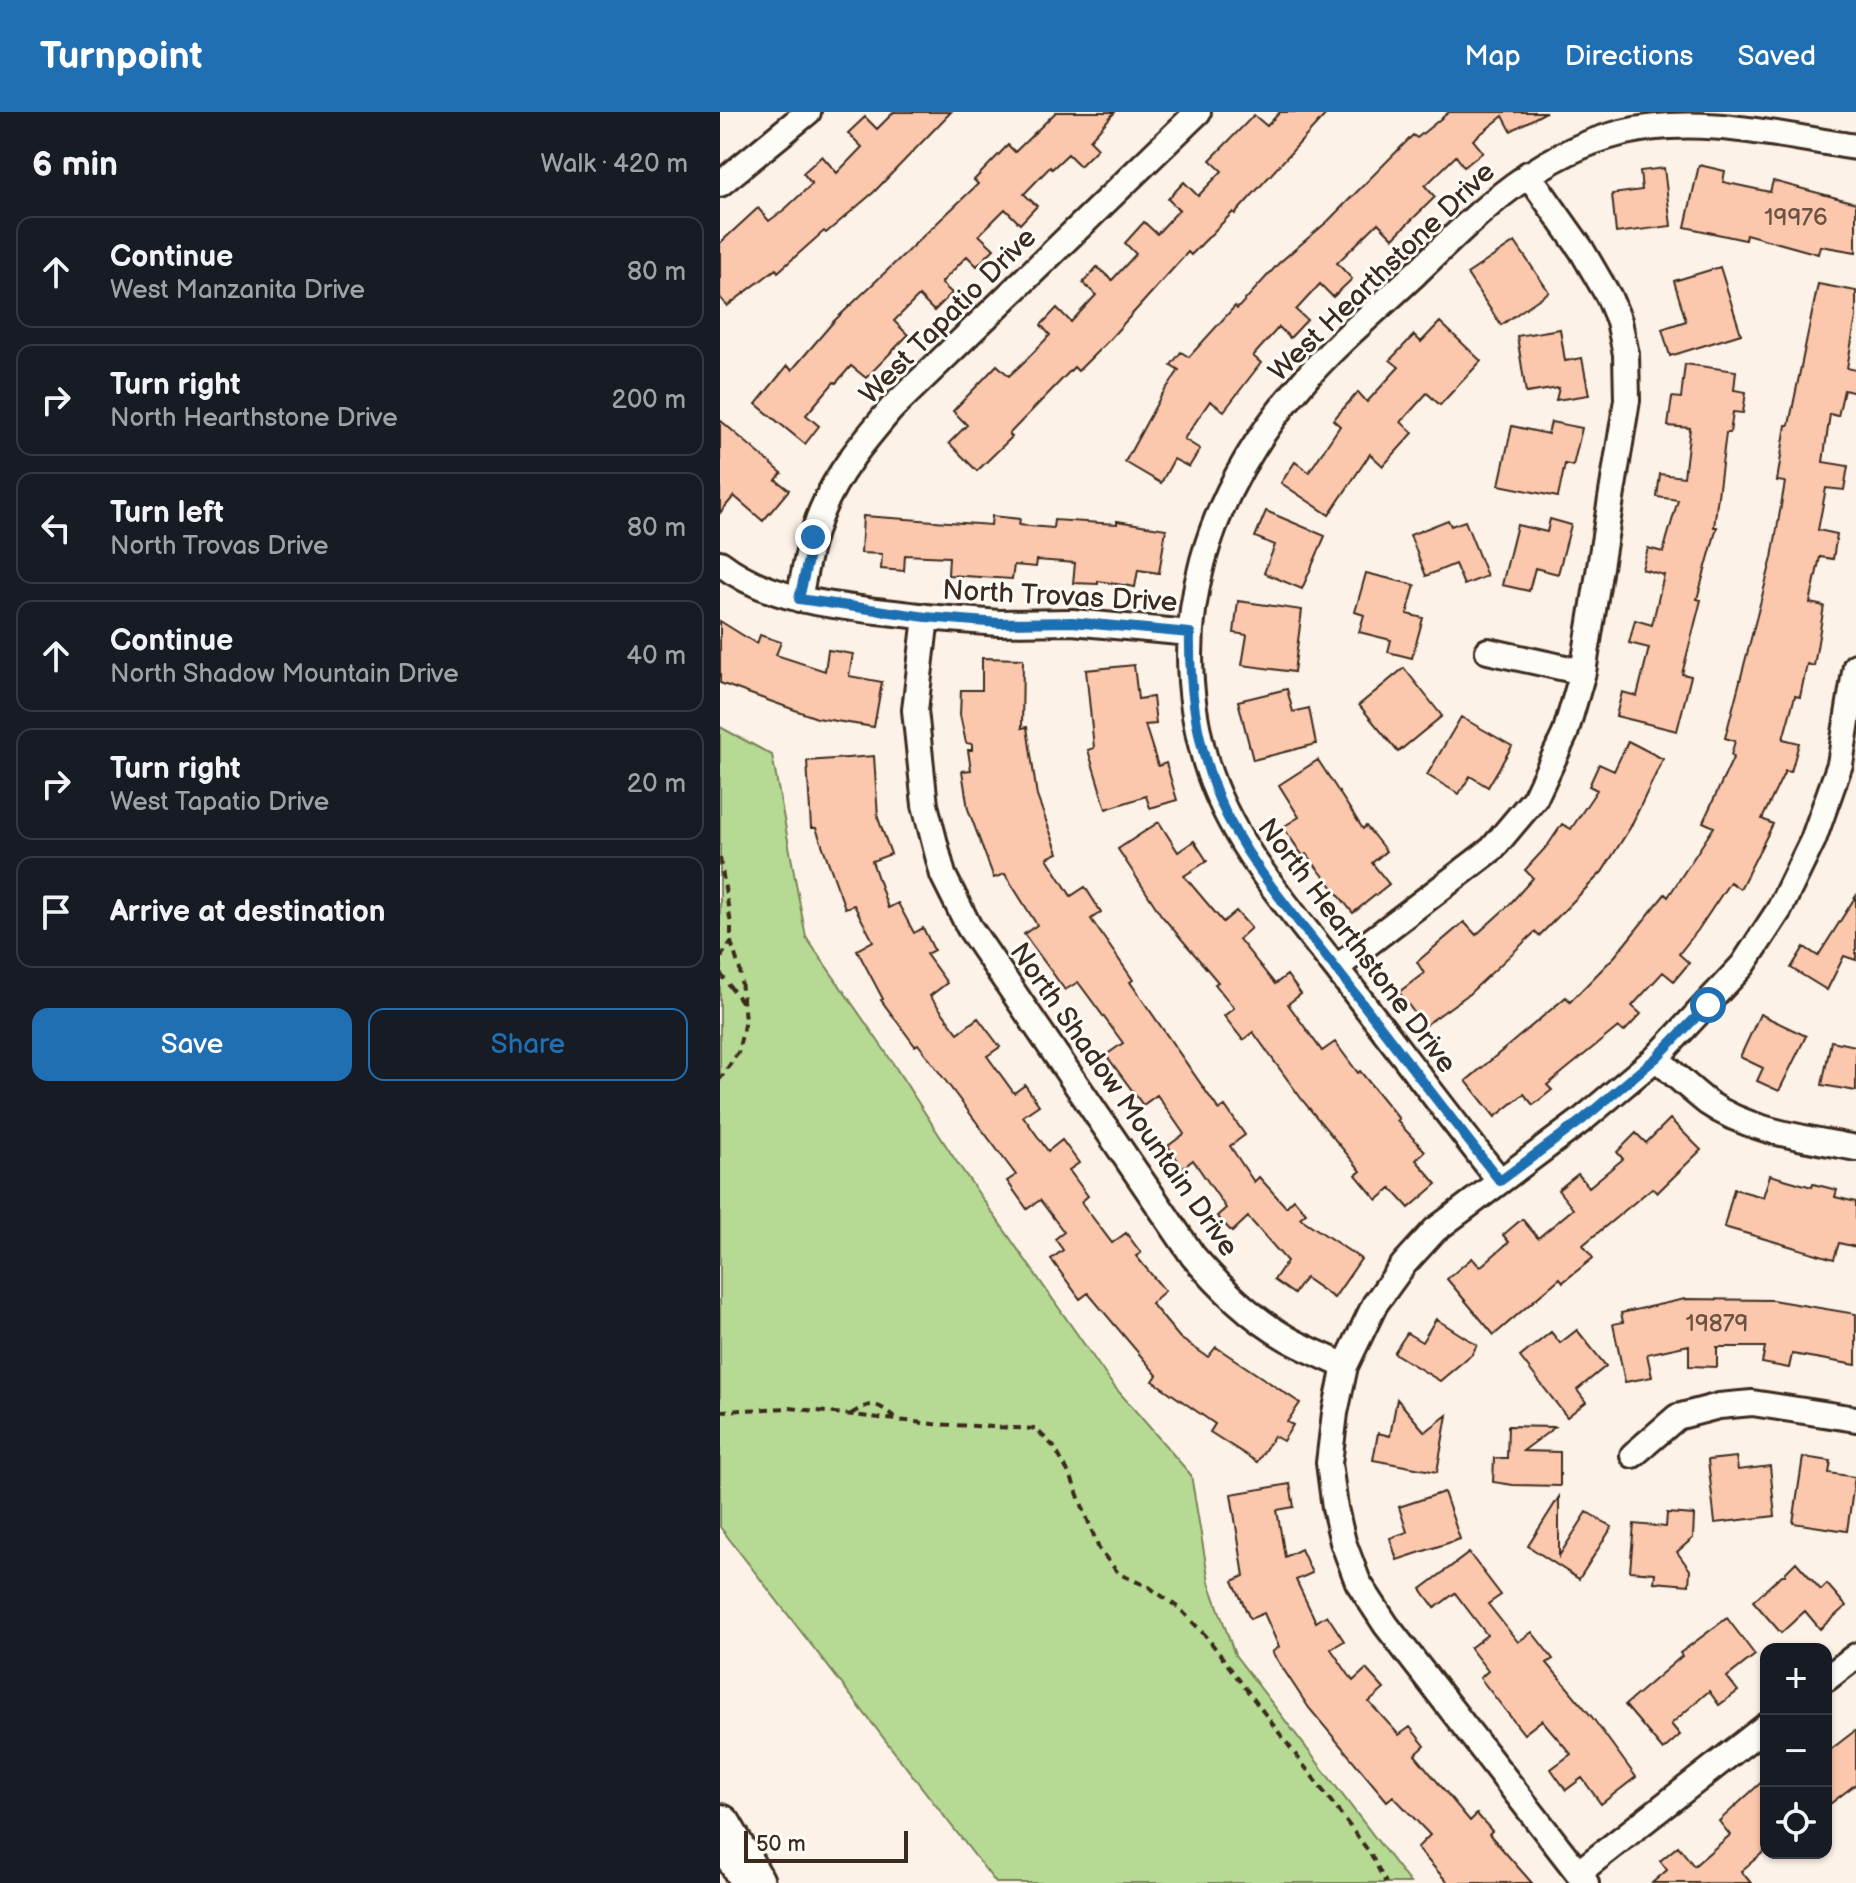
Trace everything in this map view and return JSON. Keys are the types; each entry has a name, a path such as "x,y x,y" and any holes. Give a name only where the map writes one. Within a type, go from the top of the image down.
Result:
{"highway":[{"path":"720,1826 753,1883"}],"street":[{"path":"720,184 808,112"},
{"name":"West Tapatio Drive","path":"799,599 822,509 860,446 892,408 1198,112"},
{"name":"West Hearthstone Drive","path":"1190,633 1205,549 1226,495 1250,451 1275,415 1305,379 1499,195 1574,148 1661,119 1856,147"},
{"path":"1336,968 1492,849 1535,798 1565,734 1583,672 1627,400 1626,354 1619,321 1609,297 1581,249 1528,174"},
{"path":"720,563 755,584 799,599 926,617"},
{"name":"North Trovas Drive","path":"926,617 999,623 1072,622 1190,633"},
{"name":"North Shadow Mountain Drive","path":"926,617 915,710 925,805 943,875 969,927 1193,1256 1220,1288 1288,1339 1345,1366"},
{"name":"North Hearthstone Drive","path":"1190,633 1195,719 1219,800 1234,829 1277,894 1500,1181"},
{"path":"1488,651 1583,672"},
{"path":"1760,1731 1582,1878 1386,1625 1358,1582 1343,1542 1329,1463 1345,1366 1375,1304 1404,1264 1435,1230 1582,1120 1656,1058 1743,965 1779,910 1813,840 1840,764 1856,666"},
{"path":"1656,1058 1709,1103 1741,1120 1791,1135 1856,1148"},
{"path":"1633,1455 1677,1417 1719,1406 1752,1403 1856,1419"},
{"path":"1832,1674 1856,1656"}],"path":[{"path":"720,858 731,942 740,970 745,1020 738,1053 720,1079"},
{"path":"731,942 722,955 720,972 744,1005"},
{"path":"849,1416 866,1405 878,1404 900,1421"},
{"path":"720,1411 790,1408 900,1421 1036,1429 1054,1447 1071,1477 1099,1549 1119,1574 1149,1587 1179,1608 1206,1636 1370,1853 1386,1883"}],"green space":[{"path":"720,727 772,755 806,937 954,1158 1112,1384 1191,1475 1209,1582 1235,1655 1410,1883 996,1883 720,1527"}],"building":[{"path":"894,112 951,112 874,192 778,272 776,269 727,306 720,297 720,243 758,208 769,221 785,209 812,184 803,173 822,156 837,173 862,147 848,133 865,117 877,129"},
{"path":"1056,112 1115,112 1090,140 1098,148 1080,166 1068,154 1052,169 1050,167 1024,194 1037,206 1020,224 1005,209 979,235 994,249 977,266 967,256 941,283 952,293 934,311 919,296 894,321 908,335 866,378 851,366 834,382 806,415 819,426 805,444 756,404 787,366 792,370 834,321 978,184 974,180 1008,145 1015,152"},
{"path":"1280,112 1328,112 1235,214 1233,212 1191,255 1188,252 1108,341 1078,371 1074,367 1009,434 1012,437 977,471 949,443 967,425 953,411 997,365 1009,376 1024,362 1050,335 1041,325 1057,308 1071,322 1096,295 1083,283 1097,267 1112,280 1136,254 1125,243 1144,222 1157,234 1179,210 1168,199 1184,182 1198,196 1222,171 1210,160 1254,115 1267,126"},
{"path":"1449,112 1546,112 1511,131 1503,116 1473,140 1483,152 1464,167 1456,156 1425,186 1435,197 1393,238 1378,223 1337,263 1352,279 1333,297 1320,284 1296,310 1307,320 1290,338 1279,327 1253,356 1261,363 1224,411 1210,401 1184,439 1200,449 1189,467 1174,459 1161,483 1125,462 1179,370 1171,365 1181,352 1189,357 1235,306 1237,309 1279,263 1328,221 1413,135 1417,138"},
{"path":"1699,165 1725,171 1723,182 1770,192 1773,181 1856,203 1856,252 1820,246 1818,254 1746,234 1745,240 1685,227"},
{"path":"1664,168 1671,226 1616,233 1612,194 1642,190 1640,171"},
{"path":"1515,242 1549,292 1501,325 1467,274"},
{"path":"1720,267 1741,334 1670,356 1662,329 1686,321 1674,281"},
{"path":"1818,284 1856,291 1856,317 1847,368 1856,370 1856,393 1844,390 1838,416 1830,414 1823,462 1848,466 1844,490 1826,488 1818,530 1837,534 1833,559 1820,557 1810,603 1824,606 1814,666 1807,664 1800,697 1795,696 1783,739 1799,743 1791,772 1785,771 1762,819 1773,824 1740,889 1730,882 1679,954 1689,963 1674,981 1663,972 1632,1006 1641,1014 1624,1032 1618,1027 1547,1085 1552,1090 1533,1105 1524,1094 1495,1117 1466,1081 1566,997 1570,1002 1615,956 1665,894 1668,897 1714,827 1703,822 1734,756 1731,755 1735,741 1725,738 1772,558 1785,482 1777,481 1786,425 1789,425"},
{"path":"1440,322 1481,361 1440,405 1427,393 1401,422 1413,433 1383,466 1370,454 1329,515 1281,483 1295,462 1309,472 1340,426 1333,420 1358,392 1367,402 1399,367 1390,360 1414,335 1421,342"},
{"path":"1560,329 1565,361 1582,358 1589,395 1556,400 1559,388 1526,393 1517,336"},
{"path":"1685,364 1736,371 1734,390 1746,392 1743,413 1733,412 1730,433 1726,433 1714,527 1717,527 1697,599 1701,600 1682,674 1691,676 1677,731 1616,716 1622,692 1637,696 1649,648 1629,643 1635,620 1652,625 1664,575 1642,569 1648,548 1663,552 1678,500 1657,497 1660,474 1684,477 1690,428 1668,426 1672,397 1681,398"},
{"path":"720,420 782,473 776,480 789,490 763,521 734,496 720,513"},
{"path":"1551,422 1582,428 1573,466 1565,464 1558,497 1499,485 1512,426 1548,434"},
{"path":"1266,511 1325,536 1302,589 1264,573 1275,545 1255,537"},
{"path":"863,516 991,525 992,516 1020,519 1019,525 1053,528 1054,520 1117,524 1117,521 1166,529 1159,573 1138,570 1135,587 1098,581 1098,584 1073,583 1075,563 1037,560 1036,567 1014,565 1012,579 948,575 949,557 905,555 904,571 881,569 882,554 861,553"},
{"path":"1550,519 1571,525 1558,574 1535,568 1529,591 1502,585 1517,525 1547,532"},
{"path":"1448,520 1451,526 1465,521 1487,576 1464,585 1455,564 1426,576 1410,535"},
{"path":"1366,573 1415,585 1407,614 1423,618 1412,658 1388,652 1391,640 1359,632 1364,615 1355,612"},
{"path":"1238,601 1302,610 1294,672 1242,665 1247,635 1234,633"},
{"path":"720,621 757,644 760,635 781,642 776,655 825,671 828,650 853,654 849,676 882,682 874,727 817,718 720,683"},
{"path":"982,658 1023,659 1022,728 1027,727 1037,796 1058,853 1047,858 1071,896 1085,887 1101,912 1091,919 1133,980 1130,982 1219,1110 1225,1106 1245,1135 1230,1146 1254,1182 1259,1177 1286,1207 1294,1199 1306,1213 1300,1218 1361,1259 1334,1298 1305,1278 1294,1294 1274,1280 1287,1261 1248,1217 1232,1232 1217,1216 1226,1208 1193,1160 1183,1168 1168,1146 1184,1134 1157,1095 1143,1105 1106,1055 1123,1043 1078,982 1065,990 1024,934 1037,925 1005,874 994,878 968,809 962,771 971,770 968,750 972,750 972,744 966,743 960,715 961,690 982,690"},
{"path":"1134,665 1138,699 1153,697 1156,724 1145,725 1158,766 1166,763 1177,800 1150,808 1146,796 1106,809 1088,750 1094,748 1086,670"},
{"path":"1404,668 1442,716 1398,752 1359,705"},
{"path":"1287,689 1293,712 1309,708 1316,744 1253,760 1238,701"},
{"path":"1461,717 1512,746 1488,787 1470,776 1459,794 1427,775"},
{"path":"1628,741 1663,759 1630,828 1602,872 1539,936 1535,932 1469,994 1424,1026 1399,992 1424,973 1417,962 1464,922 1476,935 1508,906 1533,878 1525,870 1562,824 1571,829 1597,790 1589,786 1599,764 1614,771"},
{"path":"874,756 878,818 891,854 872,861 888,908 898,903 914,933 923,928 934,950 926,954 947,983 930,996 958,1033 978,1018 1000,1047 987,1056 1014,1093 1025,1085 1039,1105 1023,1116 1048,1151 1062,1140 1079,1163 1069,1170 1088,1196 1081,1202 1112,1243 1126,1233 1141,1253 1136,1256 1165,1291 1151,1303 1180,1338 1208,1357 1216,1347 1300,1403 1287,1422 1293,1425 1283,1441 1274,1436 1257,1462 1210,1432 1215,1424 1153,1381 1157,1375 1088,1293 1080,1299 1051,1259 1063,1250 1055,1239 1064,1232 1040,1200 1027,1209 1007,1181 1016,1175 918,1044 915,1046 881,1000 857,950 873,941 854,905 845,908 816,828 811,828 807,761"},
{"path":"1318,760 1363,829 1366,826 1386,851 1372,863 1389,884 1353,913 1306,854 1303,856 1283,827 1299,817 1279,785"},
{"path":"1159,822 1178,852 1194,841 1207,861 1184,876 1223,922 1236,911 1251,928 1239,939 1275,984 1287,975 1301,994 1288,1004 1322,1051 1335,1042 1399,1119 1397,1121 1425,1151 1416,1160 1437,1184 1409,1208 1391,1188 1377,1200 1356,1175 1361,1171 1303,1101 1253,1032 1243,1040 1224,1016 1234,1008 1215,984 1218,982 1161,915 1118,849"},
{"path":"1856,896 1856,960 1844,956 1827,990 1791,968 1804,947 1818,956"},
{"path":"1760,1014 1806,1036 1779,1091 1757,1081 1763,1068 1740,1057"},
{"path":"1831,1041 1856,1046 1856,1091 1822,1085"},
{"path":"1670,1119 1701,1150 1657,1193 1652,1188 1583,1245 1593,1258 1563,1282 1560,1278 1494,1335 1447,1279 1472,1258 1480,1267 1509,1242 1503,1235 1522,1219 1538,1238 1573,1209 1558,1190 1578,1174 1589,1187 1623,1159 1617,1152 1636,1133 1646,1143"},
{"path":"1770,1175 1812,1187 1813,1184 1837,1190 1835,1197 1856,1202 1856,1247 1839,1243 1834,1259 1724,1227 1734,1189 1763,1197"},
{"path":"1685,1299 1772,1300 1856,1314 1856,1365 1792,1354 1789,1368 1762,1363 1765,1347 1717,1347 1717,1367 1689,1366 1689,1345 1647,1354 1652,1377 1625,1382 1613,1324 1623,1322 1621,1313"},
{"path":"1436,1319 1477,1345 1472,1354 1440,1381 1394,1353 1407,1333 1422,1342"},
{"path":"1577,1330 1606,1366 1577,1390 1586,1402 1567,1417 1520,1357 1551,1332 1560,1343"},
{"path":"1397,1399 1425,1432 1447,1415 1437,1472 1373,1460 1378,1433 1390,1436"},
{"path":"1508,1426 1555,1427 1523,1451 1560,1452 1560,1486 1493,1482 1494,1458 1507,1458"},
{"path":"1736,1457 1738,1470 1770,1466 1775,1516 1715,1523 1708,1460"},
{"path":"1803,1457 1831,1461 1829,1473 1855,1477 1847,1531 1793,1523"},
{"path":"1290,1484 1294,1507 1277,1510 1285,1557 1301,1549 1312,1573 1296,1580 1316,1622 1327,1615 1344,1641 1331,1649 1353,1681 1366,1669 1384,1689 1369,1702 1399,1735 1410,1727 1425,1746 1415,1755 1470,1821 1477,1814 1492,1831 1489,1834 1532,1883 1448,1883 1417,1848 1430,1835 1393,1796 1387,1801 1309,1708 1272,1652 1279,1647 1264,1613 1250,1619 1233,1581 1244,1576 1231,1494"},
{"path":"1444,1492 1460,1539 1397,1560 1390,1538 1407,1532 1399,1507"},
{"path":"1559,1497 1559,1556 1587,1512 1612,1527 1579,1579 1528,1546"},
{"path":"1667,1513 1694,1515 1693,1538 1677,1552 1690,1570 1689,1585 1654,1582 1655,1573 1630,1571 1634,1524 1666,1527"},
{"path":"1469,1553 1501,1595 1488,1604 1518,1642 1532,1632 1553,1659 1547,1663 1636,1777 1601,1804 1582,1778 1566,1790 1551,1769 1571,1754 1542,1720 1524,1734 1480,1678 1488,1671 1470,1648 1487,1635 1455,1593 1435,1608 1421,1589"},
{"path":"1796,1562 1821,1590 1827,1584 1846,1606 1820,1629 1805,1611 1781,1633 1753,1601"},
{"path":"1727,1618 1755,1655 1727,1677 1738,1691 1719,1705 1709,1691 1671,1724 1680,1735 1663,1750 1625,1705 1682,1656 1680,1653"},
{"path":"1856,1730 1856,1784 1832,1802 1832,1787 1832,1748"},
{"path":"1760,1783 1760,1855 1741,1871 1751,1883 1652,1883 1667,1870 1660,1861 1678,1846 1694,1866 1730,1835 1719,1821"}],"route":[{"path":"813,537 799,599 926,617 999,623 1072,622 1190,633 1195,719 1219,800 1234,829 1277,894 1500,1181 1582,1120 1656,1058 1708,1005"}]}
